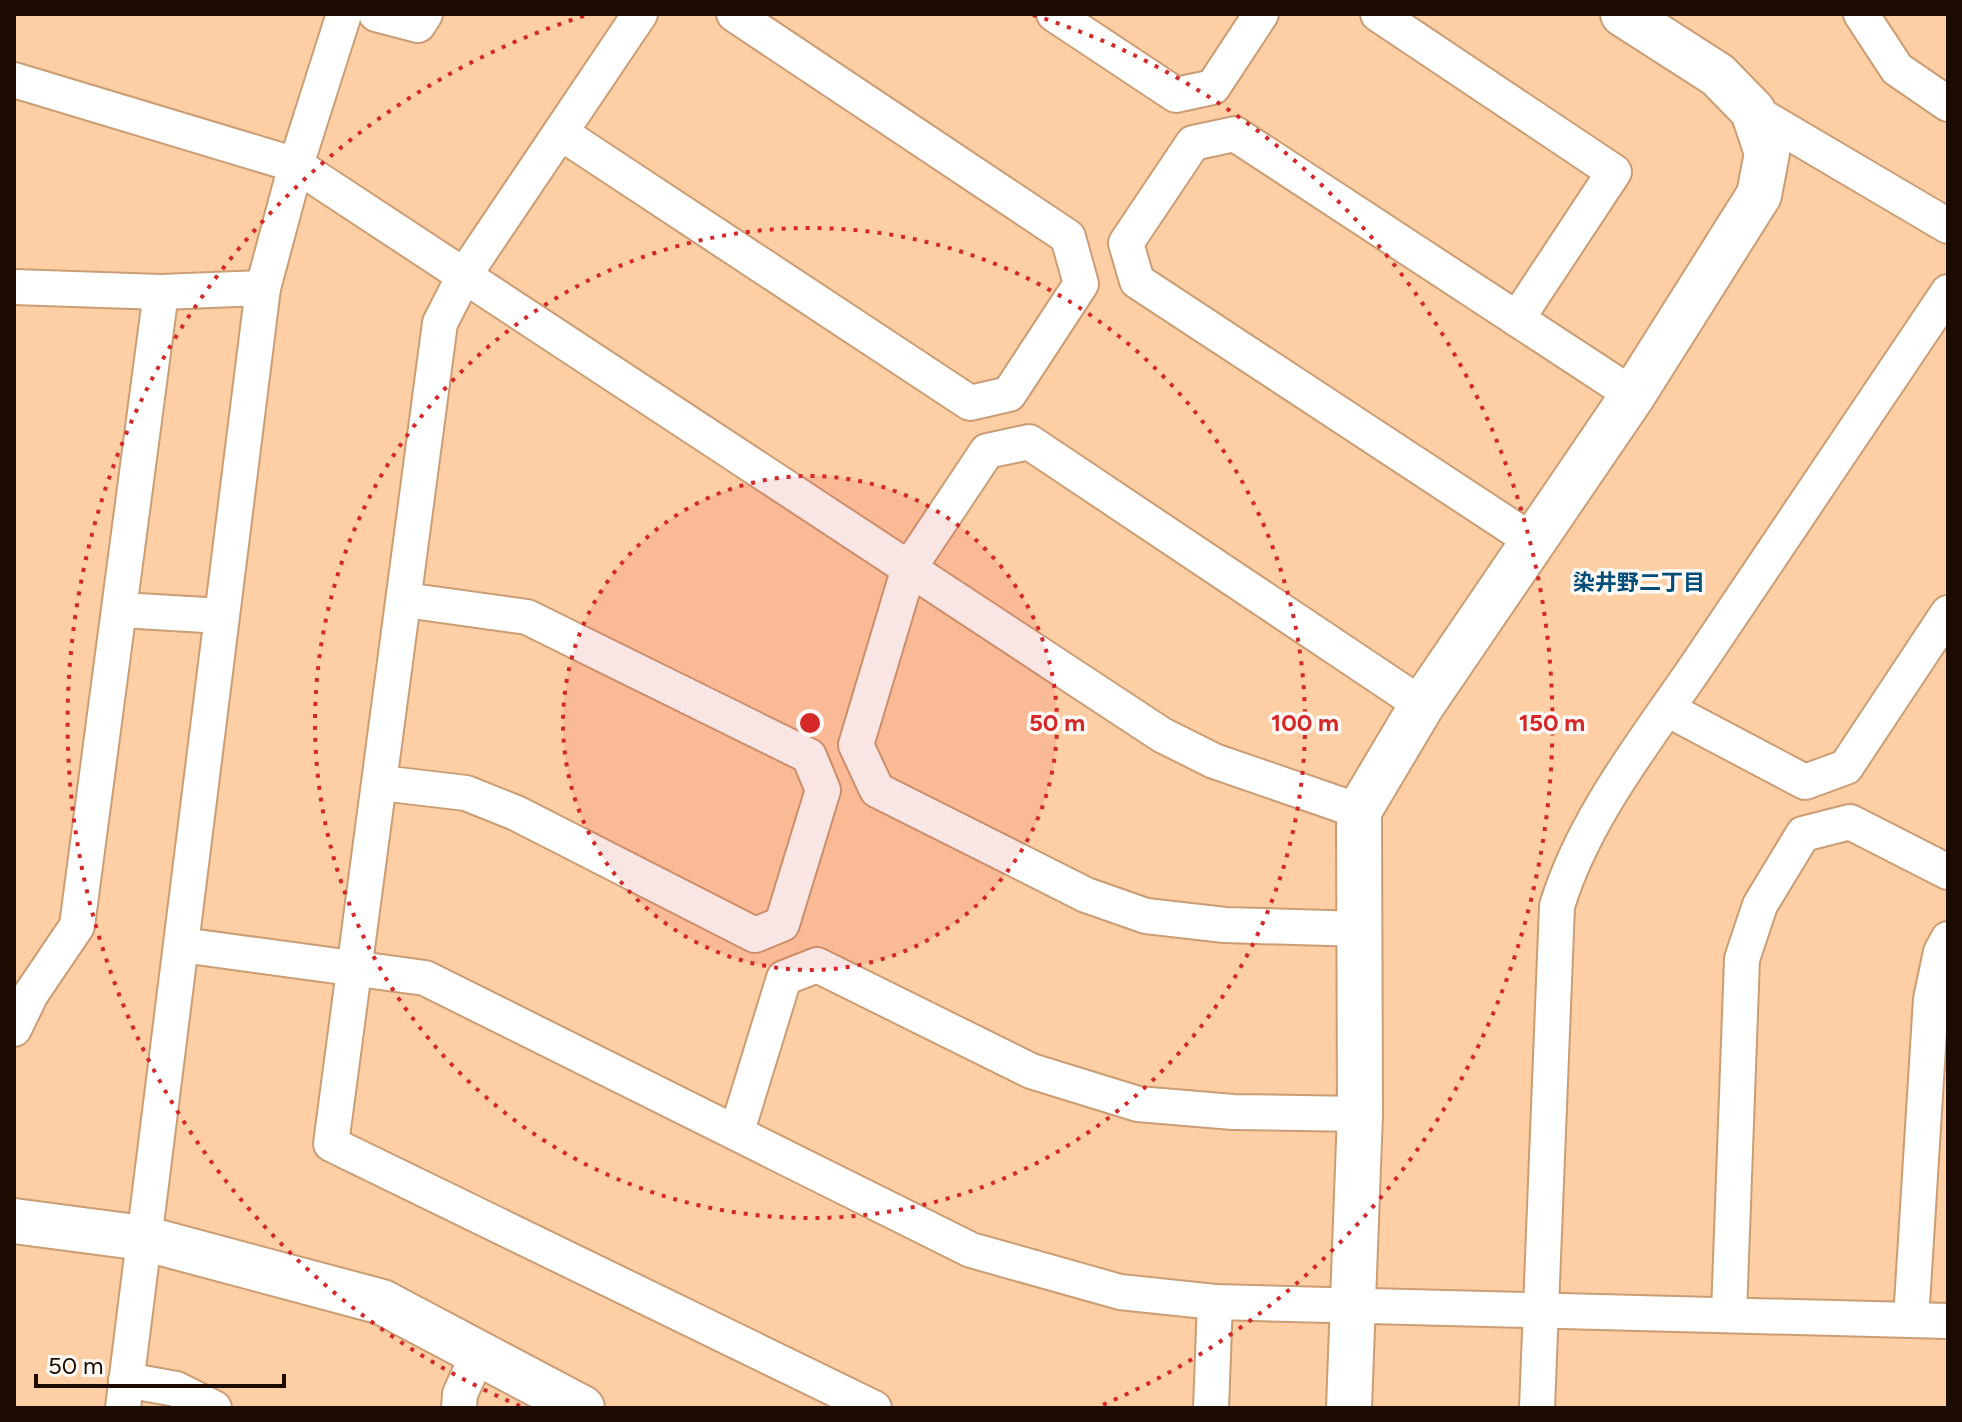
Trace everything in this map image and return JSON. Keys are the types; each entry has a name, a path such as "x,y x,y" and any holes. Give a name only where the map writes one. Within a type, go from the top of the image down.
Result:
{"street":[{"path":"214,1408 176,1389 124,1394 263,288 296,165 344,14"},
{"path":"376,14 418,25 425,14"},
{"path":"640,14 465,274 440,323 331,1144 874,1408"},
{"path":"561,133 970,403 1009,394 1081,284 1068,237 734,14"},
{"path":"1054,14 1176,95 1213,87 1261,14"},
{"path":"1378,14 1614,172 1517,319"},
{"path":"1623,14 1718,75 1753,111 1948,226"},
{"path":"1861,14 1897,69 1948,104"},
{"path":"14,80 296,165 1162,735 1214,761 1359,811"},
{"path":"1349,1408 1360,1114 1362,929 1359,811 1422,705 1633,395 1759,195 1767,153 1753,111"},
{"path":"1534,542 1137,281 1126,243 1193,143 1235,134 1633,395"},
{"path":"14,287 161,292 263,288"},
{"path":"14,1029 31,994 77,926 161,292"},
{"path":"1537,1408 1557,906 1567,872 1590,828 1667,709 1948,292"},
{"path":"1362,929 1225,925 1146,916 1086,895 877,790 856,745 909,568 987,451 1029,442 1422,705"},
{"path":"381,783 466,793 516,813 755,935 782,924 823,790 809,756 527,617 405,600"},
{"path":"121,610 222,616"},
{"path":"1667,709 1805,782 1846,767 1948,613"},
{"path":"1729,1313 1742,959 1760,905 1803,834 1850,822 1948,872"},
{"path":"1911,1320 1931,999 1941,952 1948,939"},
{"path":"182,945 356,966 425,978 971,1250 1120,1292 1215,1302 1948,1321"},
{"path":"737,1131 784,978 817,965 1031,1071 1138,1104 1233,1112 1360,1114"},
{"path":"14,1221 143,1238 382,1302 582,1408"},
{"path":"1211,1408 1215,1302"},
{"path":"459,1408 460,1394 479,1352"}],"district":[{"name":"染井野二丁目","path":"1639,582"}]}
